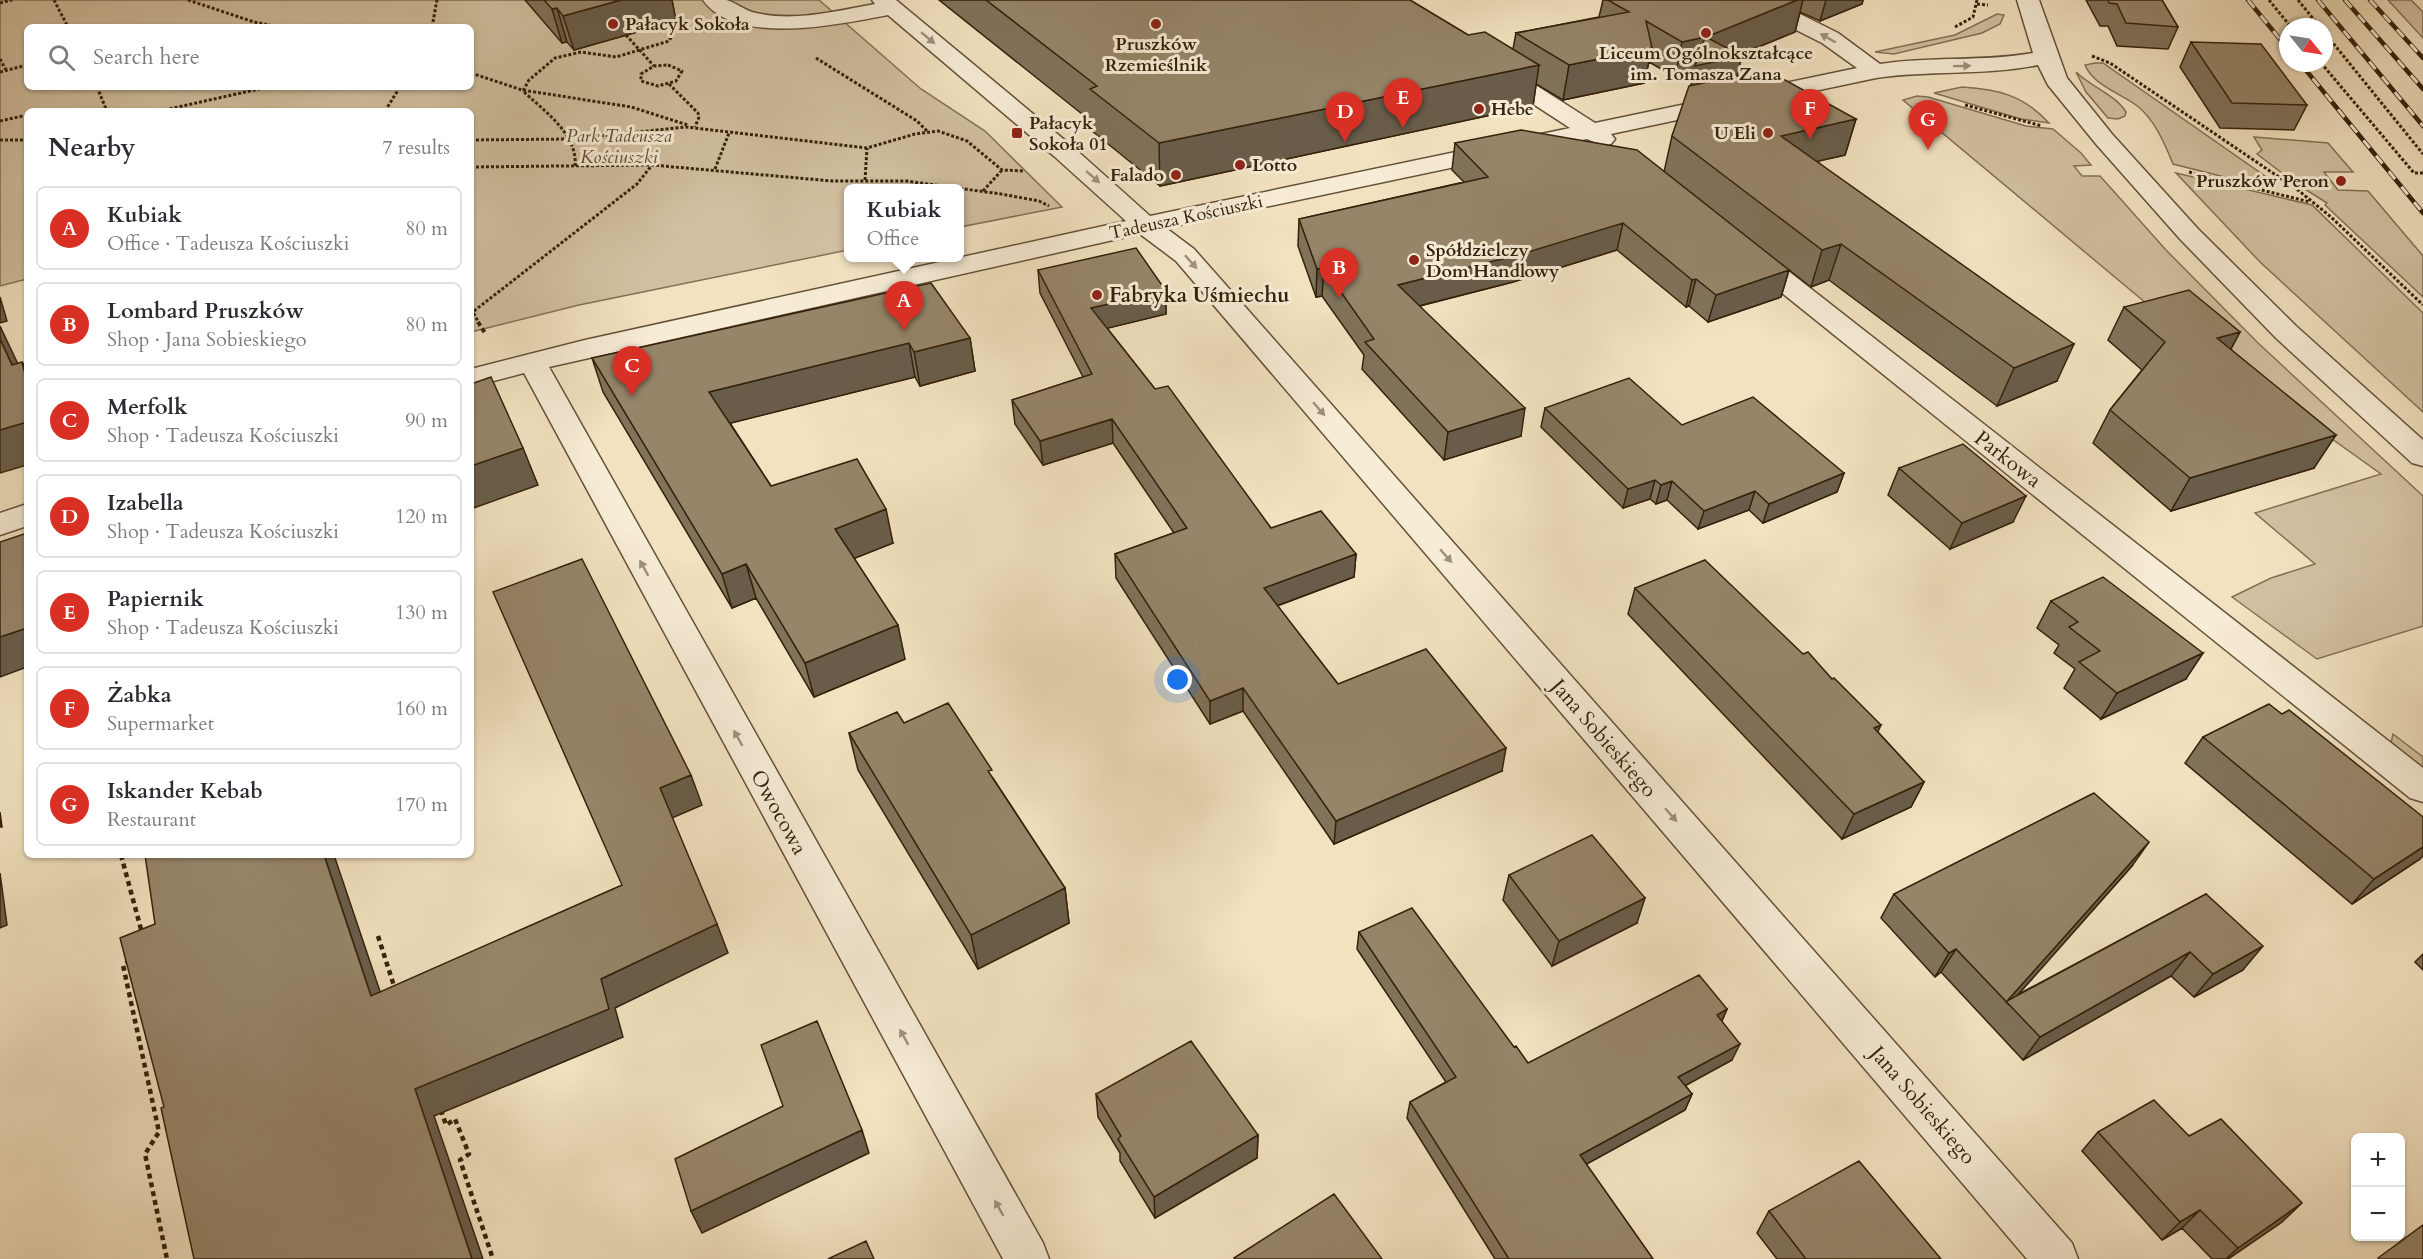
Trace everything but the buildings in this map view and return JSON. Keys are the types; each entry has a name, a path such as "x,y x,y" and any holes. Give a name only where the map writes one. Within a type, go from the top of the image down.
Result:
{"street":[{"path":"1755,0 1830,38 1876,71"},
{"path":"2028,0 2046,57 2056,80 2092,124 2189,234 2286,332 2423,456"},
{"path":"718,3 741,17 774,22 821,19 888,4"},
{"name":"Jana Sobieskiego","path":"888,4 1064,152 1146,225 1185,255 2056,1259"},
{"path":"1475,57 1593,132 1623,154"},
{"name":"Tadeusza Kościuszki","path":"474,377 1146,225 1904,65 2017,64 2046,57"},
{"name":"Parkowa","path":"1730,238 2423,788"},
{"name":"Owocowa","path":"533,363 549,396 1027,1259"},
{"path":"0,524 24,516"}],"path":[{"path":"0,3 12,0"},
{"path":"54,0 66,24"},
{"path":"190,0 199,0"},
{"path":"190,0 264,24"},
{"path":"433,24 437,0"},
{"path":"2269,0 2284,18"},
{"path":"2298,0 2313,18"},
{"path":"522,90 529,80 555,58 581,52 616,57 669,41 678,25 714,14 718,3"},
{"path":"774,22 793,41 928,131"},
{"path":"626,35 654,66"},
{"path":"2333,43 2423,154"},
{"path":"2090,56 2110,63 2314,202 2423,305"},
{"path":"0,59 6,70"},
{"path":"668,64 682,71 680,78 669,84 649,85 641,81 641,74 654,66 668,64"},
{"path":"0,72 24,66"},
{"path":"2329,72 2414,173 2423,173"},
{"path":"474,74 522,90 631,107 694,128 729,133 867,148 928,131 948,133 967,141 1002,170 1025,171"},
{"path":"669,84 698,113 699,117 694,128"},
{"path":"99,90 106,108"},
{"path":"172,108 252,90"},
{"path":"388,108 398,90"},
{"path":"522,90 570,139 576,154 575,166"},
{"path":"1962,104 2034,125 2046,126"},
{"path":"0,121 24,116"},
{"path":"474,140 570,139 694,128"},
{"path":"715,169 729,133"},
{"path":"0,140 24,140"},
{"path":"865,180 867,148"},
{"path":"474,308 637,184 652,165"},
{"path":"474,167 652,165 832,181 865,180 923,184"},
{"path":"983,191 1002,170"},
{"path":"2182,170 2314,202"},
{"path":"964,189 1039,201 1053,211"},
{"path":"474,313 486,334"},
{"path":"122,858 145,943"},
{"path":"378,936 398,999"},
{"path":"139,957 123,965 159,1132 145,1154 167,1259"},
{"path":"438,1102 446,1125 455,1119 469,1154 460,1160 494,1259"},
{"path":"159,1132 169,1135"}],"green space":[{"name":"Park Tadeusza Kościuszki","path":"0,0 819,0 921,89 985,131 1062,207 964,226 964,184 844,184 844,251 579,305 474,331 474,108 24,108 24,280 0,286"},
{"path":"2388,0 2411,0 2423,12 2423,38"},
{"path":"1997,14 2004,15 2000,24 1982,33 1894,54 1875,52 1955,35"},
{"path":"2103,63 2275,183 2268,188 2173,164 2158,132 2142,110 2100,83 2089,72 2085,65"},
{"path":"2076,72 2122,106 2126,112 2125,116 2118,119 2108,118 2086,92"},
{"path":"1962,87 1999,92 2020,100 2049,123 2021,119 1934,93"},
{"path":"1917,96 1928,97 2026,126 2053,129 2081,153 2091,165 2074,166 2082,176 2100,176 2166,250 2257,342 2423,496 2423,626 2317,659 2232,597 2271,578 2315,564 2255,513 2381,474 2171,324 1903,100"},
{"path":"2254,137 2328,143 2353,172 2324,172 2338,190 2368,191 2423,256 2423,297 2325,205 2327,203 2295,183 2257,154 2262,150"},
{"path":"2176,173 2312,205 2423,313 2423,412 2260,262"},
{"path":"2393,734 2423,757 2423,768 2391,743"}],"railway":[{"path":"2248,0 2279,38"},
{"path":"2318,0 2423,126"},
{"path":"2345,0 2423,89"},
{"path":"2370,0 2423,58"},
{"path":"2307,72 2423,213"}],"place":[{"name":"Pałacyk Sokoła","path":"613,24"},
{"name":"Pruszków Rzemieślnik","path":"1156,24"},
{"name":"Liceum Ogólnokształcące im. Tomasza Zana","path":"1706,33"},
{"name":"Hebe","path":"1479,109"},
{"name":"Papiernik","path":"1403,128"},
{"name":"Pałacyk Sokoła 01","path":"1017,133"},
{"name":"U Eli","path":"1768,133"},
{"name":"Żabka","path":"1810,139"},
{"name":"Izabella","path":"1345,142"},
{"name":"Iskander Kebab","path":"1928,150"},
{"name":"Lotto","path":"1240,165"},
{"name":"Falado","path":"1176,175"},
{"name":"Pruszków Peron","path":"2341,181"},
{"name":"Spółdzielczy Dom Handlowy","path":"1414,260"},
{"name":"Fabryka Uśmiechu","path":"1097,295"},
{"name":"Lombard Pruszków","path":"1339,298"},
{"name":"Kubiak","path":"904,331"},
{"name":"Merfolk","path":"632,396"}]}
